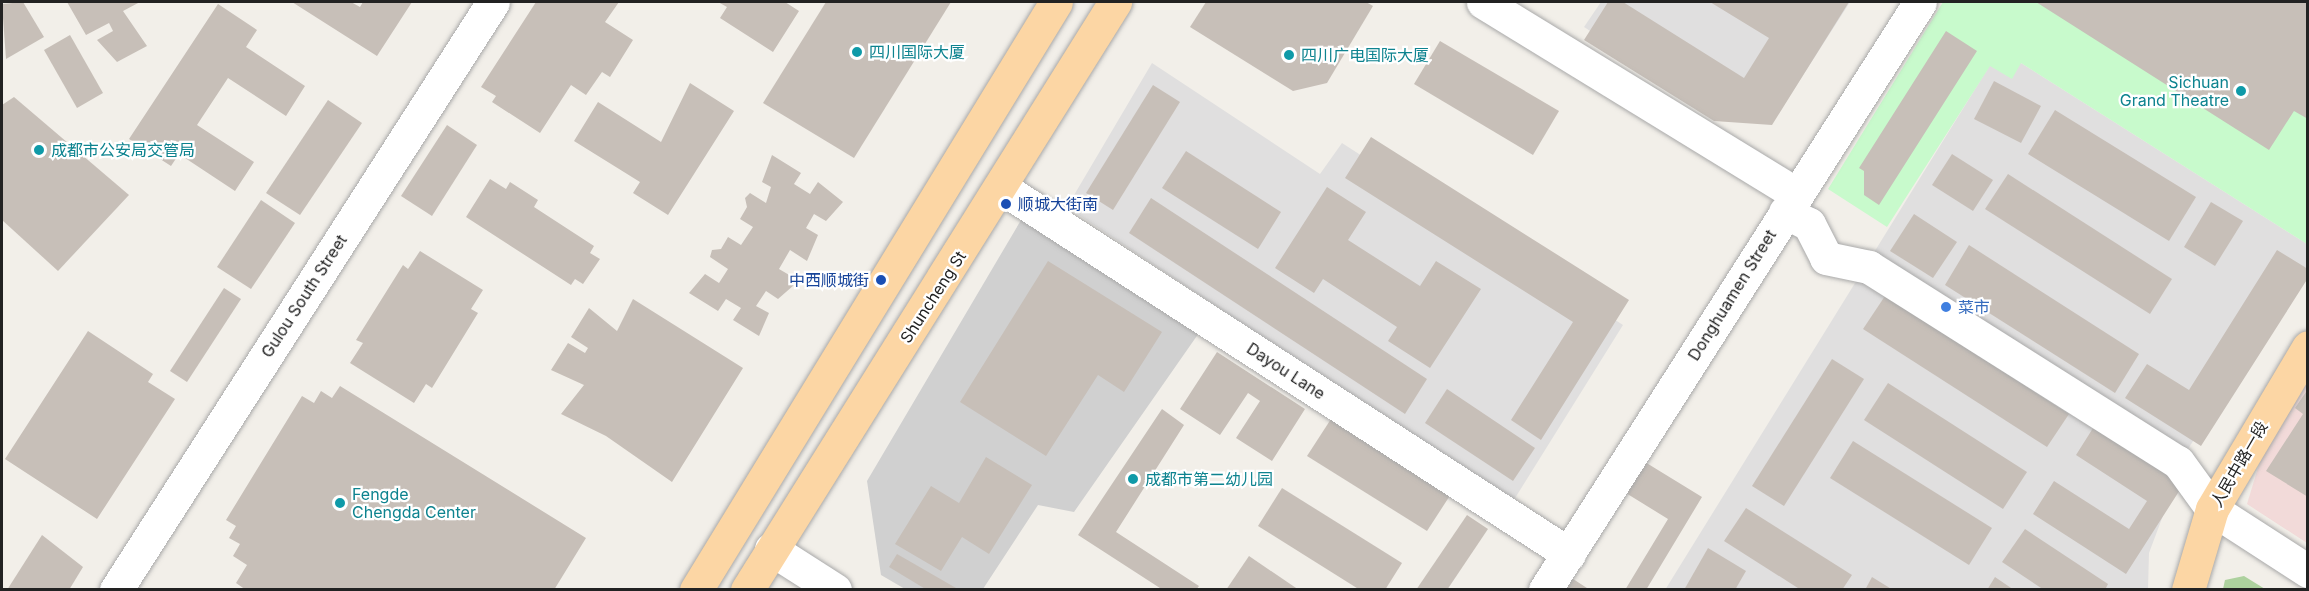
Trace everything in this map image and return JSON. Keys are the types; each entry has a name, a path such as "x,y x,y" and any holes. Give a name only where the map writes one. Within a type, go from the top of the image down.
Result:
{"main road":[{"path":"696,590 1056,2"},
{"name":"Shuncheng St","path":"747,590 1002,188 1115,2"},
{"name":"人民中路一段","path":"2188,590 2212,509 2307,347"}],"street":[{"name":"Gulou South Street","path":"116,590 493,2"},
{"path":"1483,2 1791,203 1809,224 1826,258 1869,267 2178,462 2212,509 2307,571"},
{"name":"Donghuamen Street","path":"1545,590 1920,2"},
{"name":"Dayou Lane","path":"1002,188 1569,554"},
{"path":"771,549 835,590"}],"shaded area":[{"path":"1601,2 1850,2 1782,108 1728,120 1584,27"},
{"path":"1152,63 1320,174 1342,143 1623,325 1512,503 1067,207"},
{"path":"2021,63 2307,244 2307,265 2188,449 2149,553 2148,589 1665,590 1990,65"},
{"path":"1024,215 1201,330 1074,512 1038,505 983,589 905,589 881,575 867,481"},
{"path":"2307,370 2307,543 2247,504 2261,458"}],"green space":[{"path":"1943,2 2307,2 2307,244 2021,63 2012,79 1990,66 1887,227 1828,189"},
{"path":"2244,576 2265,589 2223,589 2225,580"}],"building":[{"path":"23,2 44,37 6,59 2,4"},
{"path":"67,2 140,2 123,11 147,46 117,62 97,40 113,31 109,23 86,35"},
{"path":"292,2 351,2 360,7 363,2 412,2 377,56"},
{"path":"536,2 619,2 605,22 633,40 610,77 602,72 586,95 571,85 540,133 492,102 496,96 481,87"},
{"path":"718,2 785,2 799,11 773,52 720,18 727,7"},
{"name":"四川国际大厦","path":"826,2 951,2 854,158 763,103"},
{"name":"四川广电国际大厦","path":"1206,2 1366,2 1373,6 1327,83 1293,91 1190,27"},
{"path":"1608,2 1623,2 1744,78 1769,38 1710,2 1849,2 1772,125 1714,121 1584,40"},
{"name":"Sichuan Grand Theatre","path":"2036,2 2308,2 2308,119 2294,111 2269,150"},
{"path":"218,4 257,30 246,47 305,86 286,116 228,78 197,125 254,162 235,191 179,154 171,166 129,139"},
{"path":"1946,31 1977,51 1879,205 1864,195 1864,171 1859,168"},
{"path":"70,35 103,93 77,108 44,50"},
{"path":"1440,41 1559,111 1533,155 1414,84"},
{"path":"1994,81 2041,106 2021,143 1974,119"},
{"path":"690,83 734,111 668,215 633,193 640,182 574,141 598,102 661,142"},
{"path":"1153,85 1180,102 1113,210 1086,193"},
{"name":"成都市公安局交管局","path":"14,97 129,195 58,271 2,220 2,105"},
{"path":"328,100 362,123 300,215 266,193"},
{"path":"2055,110 2196,197 2169,241 2028,154"},
{"path":"447,125 477,145 432,216 401,196"},
{"path":"1371,137 1629,300 1541,440 1511,420 1573,322 1345,178"},
{"path":"1186,151 1281,212 1258,249 1162,188"},
{"path":"1952,154 1993,180 1973,211 1932,185"},
{"path":"772,155 801,173 794,184 810,194 818,182 843,202 826,221 814,214 806,228 818,235 807,261 790,250 779,269 796,279 794,285 778,299 766,291 756,306 769,313 759,336 733,320 741,308 726,299 718,311 689,293 705,274 719,283 728,269 710,257 712,250 721,249 728,237 741,245 753,227 740,219 747,207 745,198 750,193 766,203 771,187 762,182"},
{"path":"2008,174 2172,279 2150,314 1985,209"},
{"path":"490,179 506,189 510,182 538,200 534,207 594,246 590,253 600,259 583,284 575,279 571,285 466,217"},
{"path":"1327,187 1366,212 1348,240 1420,286 1436,261 1481,289 1430,368 1388,341 1397,327 1323,279 1314,293 1275,268"},
{"path":"1151,198 1427,379 1405,414 1129,233"},
{"path":"261,200 295,223 251,289 217,267"},
{"path":"2211,202 2243,221 2215,266 2184,247"},
{"path":"1914,214 1957,242 1933,278 1890,251"},
{"path":"1969,245 2139,354 2115,393 1945,285"},
{"path":"2277,250 2308,269 2308,278 2201,446 2125,398 2147,364 2189,390"},
{"path":"420,251 483,290 471,309 478,313 432,388 426,384 414,403 350,363 363,343 356,340 403,265 408,269"},
{"path":"1048,261 1162,332 1124,392 1098,375 1046,456 960,402"},
{"path":"224,288 241,299 187,382 170,371"},
{"path":"1885,296 2069,414 2047,447 1863,329"},
{"path":"633,299 743,368 672,482 606,436 561,414 584,385 551,370 568,343 585,353 588,348 571,337 589,308 617,331"},
{"path":"88,331 153,374 148,382 175,399 97,519 5,459"},
{"path":"1217,352 1305,409 1272,461 1236,438 1260,401 1248,393 1220,435 1180,409"},
{"path":"1832,359 1864,379 1784,506 1752,486"},
{"path":"1888,383 2027,472 2003,509 1864,420"},
{"name":"Fengde Chengda Center","path":"340,386 586,538 554,590 246,590 236,583 247,565 233,556 240,544 229,538 236,526 226,520 302,396 314,403 321,391 332,398"},
{"path":"1447,389 1535,448 1513,481 1425,423"},
{"path":"2308,389 2308,497 2266,471 2303,414 2295,408"},
{"name":"成都市第二幼儿园","path":"1162,409 1184,425 1116,532 1199,586 1196,590 1163,590 1078,535"},
{"path":"1331,419 1451,494 1427,531 1307,456"},
{"path":"2095,425 2185,482 2126,574 2033,514 2054,481 2129,529 2147,501 2076,455"},
{"path":"1853,441 1992,528 1969,565 1830,478"},
{"path":"986,457 1032,485 989,554 962,537 941,571 895,544 931,486 959,503"},
{"path":"1640,459 1702,497 1646,590 1625,590 1668,519 1621,490"},
{"path":"1282,488 1402,563 1385,590 1360,590 1258,526"},
{"path":"1746,508 1852,575 1842,590 1801,590 1724,541"},
{"path":"1467,515 1488,529 1447,590 1416,590"},
{"path":"2025,529 2108,584 2105,590 2044,590 2002,562"},
{"path":"42,535 83,567 69,590 7,590"},
{"path":"1708,548 1746,571 1735,590 1684,590"},
{"path":"897,554 956,588 955,590 927,590 889,567"},
{"path":"1249,556 1299,590 1226,590"},
{"path":"1570,577 1590,590 1562,590"},
{"path":"1872,577 1893,590 1865,590"},
{"path":"1995,577 2014,590 1987,590"}],"place":[{"name":"四川国际大厦","path":"857,52"},
{"name":"四川广电国际大厦","path":"1289,55"},
{"name":"Sichuan Grand Theatre","path":"2241,91"},
{"name":"成都市公安局交管局","path":"39,150"},
{"name":"顺城大街南","path":"1006,204"},
{"name":"中西顺城街","path":"881,280"},
{"name":"菜市","path":"1946,307"},
{"name":"成都市第二幼儿园","path":"1133,479"},
{"name":"Fengde Chengda Center","path":"340,503"}]}
